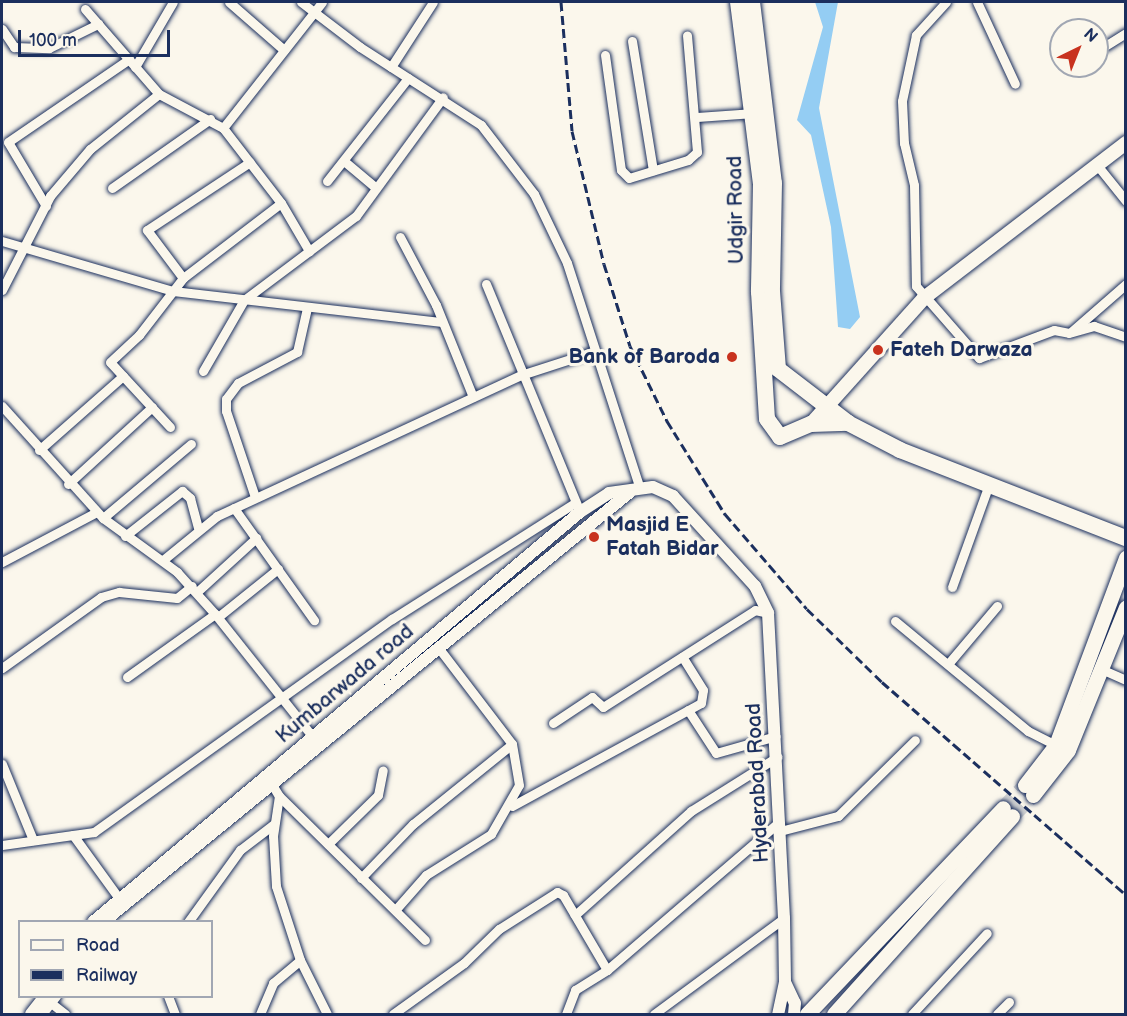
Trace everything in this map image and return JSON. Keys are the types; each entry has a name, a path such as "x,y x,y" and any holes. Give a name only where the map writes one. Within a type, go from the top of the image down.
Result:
{"highway":[{"name":"Udgir Road","path":"738,2 754,113 761,184 759,292 767,419 780,436 812,424"},
{"name":"Udgir Road","path":"752,2 774,183 777,361 784,376 828,407"},
{"path":"828,407 849,423 900,450 1125,538"},
{"path":"812,424 849,423"}],"main road":[{"path":"812,424 864,364 881,350 924,298 1125,143"},
{"path":"1125,558 1056,745 1029,790 1068,750 1125,607"},
{"path":"807,1014 1008,812 838,1013"}],"street":[{"path":"46,206 8,142 132,63 173,2"},
{"path":"229,2 284,50"},
{"path":"301,2 391,67 443,97 481,125 534,194 567,263 634,489"},
{"path":"223,128 322,2"},
{"path":"391,67 433,2"},
{"path":"946,2 916,35 902,101 904,143 914,184 916,286 924,298 979,358 1054,330 1069,333 1094,326 1125,337"},
{"path":"977,2 1015,84"},
{"path":"85,9 159,94 210,119 223,128 281,203 309,251"},
{"path":"2,29 14,47 49,48 98,24"},
{"path":"1109,43 1125,33"},
{"path":"605,55 623,174 629,178 697,152 697,117 687,35"},
{"path":"632,41 653,170"},
{"path":"327,181 408,78"},
{"path":"2,290 46,206 90,149 159,94"},
{"path":"203,371 244,300 356,216 443,97"},
{"path":"697,117 754,113"},
{"path":"112,188 210,119"},
{"path":"183,278 147,230 250,162"},
{"path":"344,162 375,187"},
{"path":"1097,165 1125,201"},
{"path":"170,427 110,362 139,335 183,278 281,203"},
{"path":"400,237 442,322 473,397"},
{"path":"2,241 173,291 442,322"},
{"path":"2,845 94,832 216,740 283,701 392,619 578,508 521,375 486,284"},
{"path":"1069,333 1125,284"},
{"path":"255,498 226,411 226,399 238,383 297,352 307,308"},
{"path":"163,560 198,528 234,508 521,375 592,352"},
{"path":"39,450 123,376"},
{"path":"2,406 68,484 100,515 125,536 163,560 195,588 316,741"},
{"path":"68,484 152,407"},
{"path":"2,562 100,515 191,444"},
{"path":"952,587 990,484"},
{"name":"Kumbarwada road","path":"94,920 118,897 634,489"},
{"name":"Kumbarwada road","path":"104,920 276,790 316,741 578,508 609,493 634,489 673,496 755,586"},
{"path":"125,536 182,491 188,493 198,528"},
{"path":"234,508 314,620"},
{"path":"2,668 101,597 119,592 177,598 195,588 256,538"},
{"path":"127,677 217,615 278,569"},
{"name":"Hyderabad Road","path":"755,586 768,613 776,736 785,982 778,1014"},
{"path":"948,664 997,606"},
{"path":"553,723 592,697 603,707 755,610 768,613"},
{"path":"895,621 1028,731 1056,745"},
{"path":"397,908 426,875 491,834 512,806 519,785 512,744 437,646"},
{"path":"512,806 688,710 705,698 682,657"},
{"path":"1101,669 1125,680"},
{"path":"688,710 716,753 776,736"},
{"path":"566,1014 576,989 607,970 779,826 838,816 915,740"},
{"path":"361,878 413,824 512,744"},
{"path":"575,915 691,811 777,757"},
{"path":"2,764 33,840"},
{"path":"328,844 378,795 383,770"},
{"path":"276,790 274,824 276,886 300,960 327,1014"},
{"path":"276,790 361,878 397,908 425,940"},
{"path":"189,920 240,850 274,824"},
{"path":"73,835 118,897"},
{"path":"393,1014 472,956 499,928 552,895 561,892 607,970"},
{"path":"654,1014 784,918"},
{"path":"912,1014 987,933"},
{"path":"260,1014 273,983 300,960"},
{"name":"Hyderabad Road","path":"785,982 795,1003 794,1014"},
{"path":"169,998 175,1014"},
{"path":"31,1014 50,999"},
{"path":"41,1014 50,999"},
{"path":"50,999 65,1014"},
{"path":"998,1014 1009,1002"}],"water":[{"path":"815,2 838,2 819,108 860,317 850,329 838,327 831,227 811,135 797,120 823,27"}],"tunnel":[{"path":"1003,808 1025,785"},
{"path":"1012,816 1033,795"}],"railway":[{"path":"561,2 572,131 604,264 630,346 667,421 725,514 807,609 882,682 1126,895"}],"place":[{"name":"Fateh Darwaza","path":"878,350"},
{"name":"Bank of Baroda","path":"732,357"},
{"name":"Masjid E Fatah Bidar","path":"594,537"}]}
